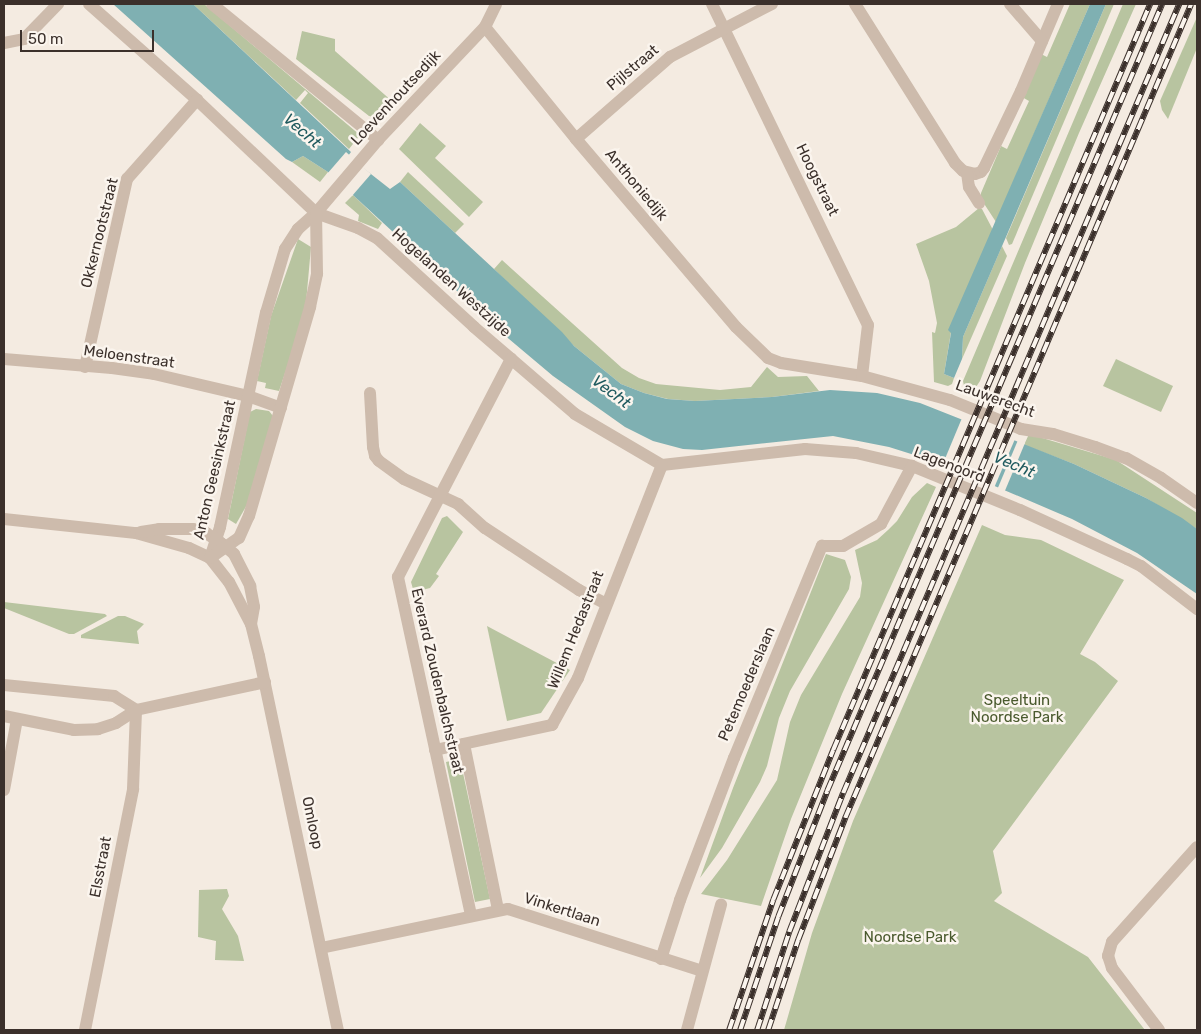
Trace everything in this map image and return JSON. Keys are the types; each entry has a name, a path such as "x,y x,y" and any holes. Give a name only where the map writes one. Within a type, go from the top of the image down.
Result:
{"street":[{"path":"4,43 24,39 58,4"},
{"name":"Hogelanden Westzijde","path":"89,4 197,100 316,213 358,228 377,238 575,414 662,464"},
{"path":"212,4 378,140"},
{"name":"Loevenhoutsedijk","path":"316,213 378,140 485,26 496,4"},
{"name":"Hoogstraat","path":"712,4 868,325 862,376"},
{"name":"Pijlstraat","path":"576,139 670,57 772,4"},
{"path":"855,4 956,163 967,173 968,187 979,203"},
{"path":"1010,4 1042,41"},
{"path":"967,173 981,172 984,168 1058,4"},
{"name":"Anthoniedijk","path":"485,26 576,139 736,327 768,358"},
{"name":"Okkernootstraat","path":"85,367 127,179 197,100"},
{"name":"Anton Geesinkstraat","path":"210,558 221,543 248,396 266,313 285,249 298,229 316,213"},
{"name":"Anton Geesinkstraat","path":"221,543 239,538 249,516 281,408 310,307 317,274 316,213"},
{"name":"Lauwerecht","path":"768,358 862,376 950,400 1021,429 1053,434 1126,458 1161,478 1197,503"},
{"name":"Meloenstraat","path":"4,359 112,368 154,374 248,396"},
{"name":"Everard Zoudenbalchstraat","path":"471,915 398,577 511,359"},
{"path":"370,392 375,456 404,479 440,498 458,504 485,528 579,590 605,603"},
{"name":"Anton Geesinkstraat","path":"248,396 281,408"},
{"name":"Lagenoord","path":"662,464 740,458 805,449 856,453 912,466 1020,510 1141,566 1197,609"},
{"name":"Willem Hedastraat","path":"436,750 552,724 578,678 605,603 662,464"},
{"name":"Petemoederslaan","path":"660,959 680,900 734,758 822,546 843,546 881,524 912,466"},
{"path":"4,519 136,533 188,548 210,558"},
{"path":"136,533 159,529 193,529 221,543"},
{"name":"Omloop","path":"221,543 236,558 250,586 254,607 251,624"},
{"name":"Omloop","path":"210,558 229,582 251,624 265,682 338,1030"},
{"path":"4,716 74,730 98,729 116,724 136,710 265,682"},
{"path":"4,685 114,696 136,710"},
{"name":"Elsstraat","path":"85,1030 133,789 136,710"},
{"path":"4,790 17,719"},
{"name":"Everard Zoudenbalchstraat","path":"464,744 498,910"},
{"path":"1159,1030 1112,968 1108,956 1112,942 1197,847"},
{"path":"687,1030 722,905"},
{"name":"Vinkertlaan","path":"321,948 471,915 508,909 702,971"}],"green space":[{"path":"193,4 204,4 360,135 349,149 300,103 308,93 305,90 296,100"},
{"path":"1070,4 1090,4 996,222 981,199 981,193 1001,146 1007,149 1029,101 1022,97 1041,54 1047,57"},
{"path":"1106,4 1114,4 1012,244 1009,245 1006,238"},
{"path":"1123,4 1136,4 1079,133 1025,263 980,381 974,390 964,386 963,381"},
{"path":"1197,17 1197,48 1168,119 1162,110 1160,101"},
{"path":"302,31 335,39 335,51 393,102 378,118 369,116 296,59"},
{"path":"420,123 446,146 435,158 483,202 469,217 399,149"},
{"path":"303,156 328,172 320,182 292,162"},
{"path":"408,172 464,224 455,233 400,182"},
{"path":"353,195 382,223 378,229 358,221 359,215 345,203"},
{"path":"979,208 982,209 993,230 949,330 951,332 944,374 954,378 952,384 948,386 934,382 932,332 935,333 937,323 929,281 916,244 956,227"},
{"path":"298,239 311,247 305,314 279,391 265,388 266,383 257,381 271,316"},
{"path":"1002,246 1007,256 962,359 963,337"},
{"path":"502,260 622,368 639,378 656,384 720,390 751,387 767,367 778,377 807,376 819,391 772,397 695,401 668,399 644,393 621,384 574,346 494,269"},
{"path":"1116,359 1173,386 1161,412 1103,386"},
{"path":"256,409 269,411 273,416 248,503 236,524 228,519 250,412"},
{"path":"1029,434 1116,460 1197,513 1197,529 1146,498 1074,464 1024,445"},
{"path":"927,483 936,487 842,694 791,819 761,906 701,894 727,860 777,780 790,722 801,695 860,597 862,583 855,550 877,540 888,530 897,521 912,497"},
{"path":"447,516 463,532 436,574 439,576 430,588 422,590 422,594 415,596 411,582 442,518"},
{"name":"Noordse Park","path":"982,525 1005,535 1041,540 1124,580 1080,654 1095,662 1118,681 993,851 1002,893 994,901 1088,957 1145,1030 784,1030 812,933 853,821"},
{"path":"826,554 845,560 851,577 849,589 790,691 779,718 767,766 760,782 722,848 700,878 733,788"},
{"path":"4,602 105,614 107,616 74,634 69,634 4,608"},
{"path":"118,616 125,616 144,624 137,631 139,644 81,638 81,635"},
{"path":"487,626 570,670 541,713 507,721"},
{"path":"460,759 490,899 475,902 446,762"},
{"path":"227,889 229,896 222,909 238,936 244,961 215,960 216,941 198,937 199,890"}],"water":[{"name":"Vecht","path":"113,4 193,4 351,152 348,156 390,189 400,182 562,332 574,346 621,384 667,399 695,401 772,397 830,390 877,393 920,403 1074,464 1146,498 1182,518 1197,529 1197,594 1137,553 1072,519 943,464 889,447 833,436 702,450 683,449 653,441 625,427 553,376 509,339 328,172 303,156 292,162 286,159"},
{"path":"1090,4 1106,4 963,337 962,359 954,378 944,374 951,333 948,330"}],"pier":[{"path":"346,152 371,174 352,196 327,174"},
{"path":"962,418 1015,439 994,488 942,466"},
{"path":"1018,440 1025,443 1004,493 997,490"}],"railway":[{"path":"729,1030 773,900 833,750 1150,4"},
{"path":"740,1030 778,917 827,791 1162,4"},
{"path":"757,1030 789,932 843,793 1179,4"},
{"path":"768,1030 798,940 845,818 1191,4"}],"park label":[{"name":"Speeltuin Noordse Park","path":"1017,708"}]}
